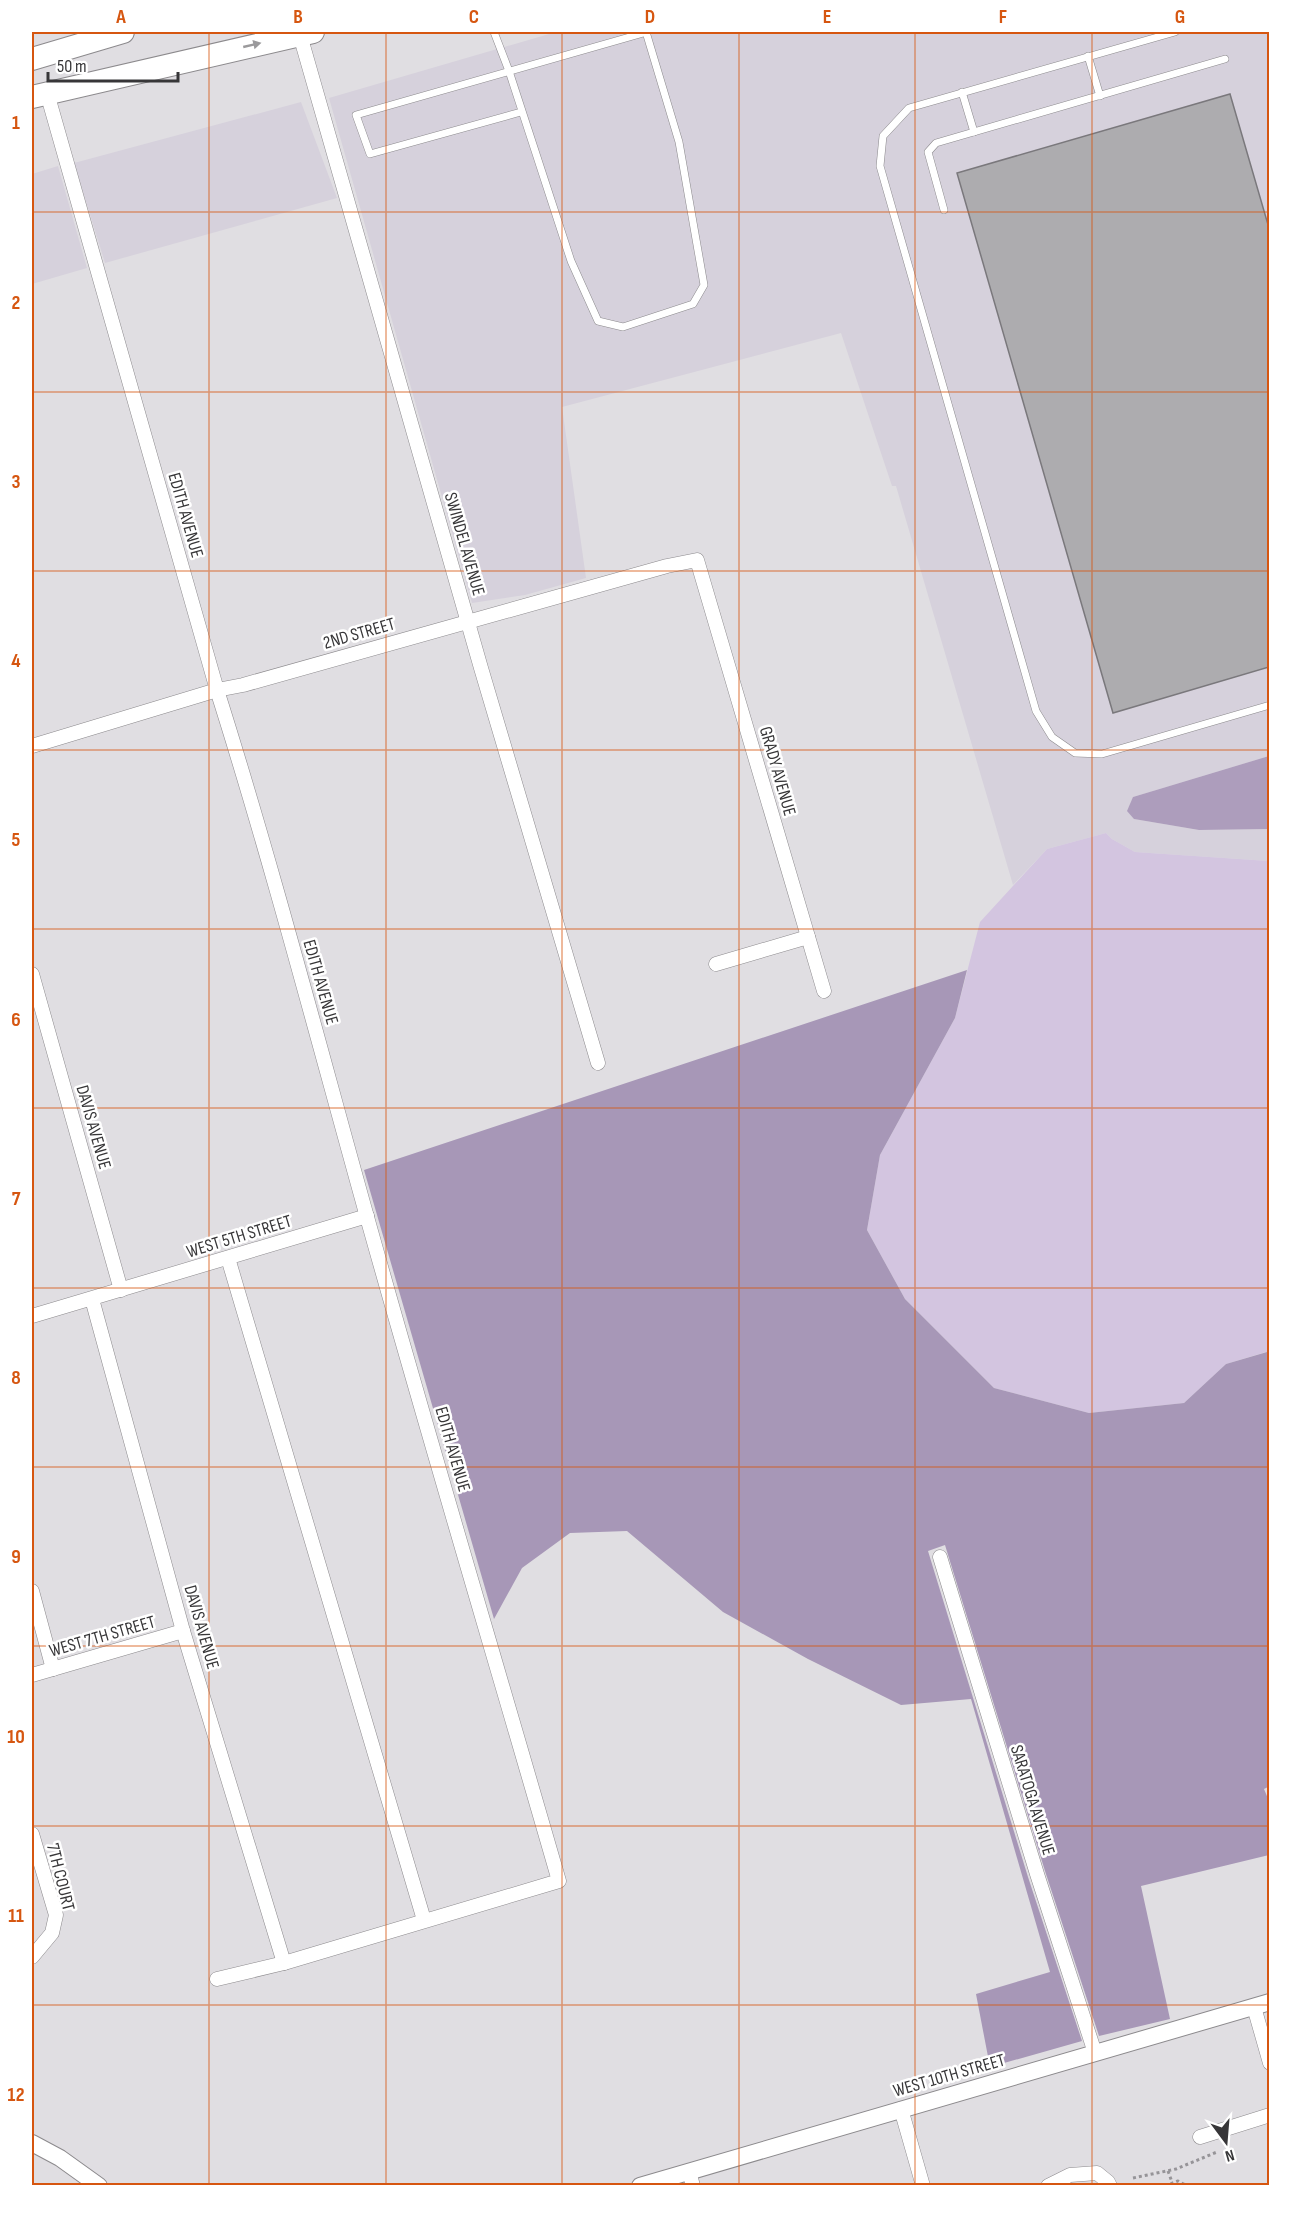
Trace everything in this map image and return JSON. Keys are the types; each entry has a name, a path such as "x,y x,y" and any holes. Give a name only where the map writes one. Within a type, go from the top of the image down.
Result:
{"main road":[{"path":"32,59 123,32"},
{"path":"39,95 307,33"}],"street":[{"name":"SWINDEL AVENUE","path":"307,33 468,621 598,1063"},
{"name":"EDITH AVENUE","path":"39,95 239,760 318,1034 367,1216 559,1881 424,1920"},
{"name":"2ND STREET","path":"32,746 217,690 243,685 667,566 697,560"},
{"name":"GRADY AVENUE","path":"697,560 824,991"},
{"path":"716,964 808,937"},
{"name":"DAVIS AVENUE","path":"32,974 121,1290"},
{"name":"WEST 5TH STREET","path":"92,1299 367,1216"},
{"path":"217,1979 284,1963 424,1920 228,1258"},
{"path":"32,1316 92,1299"},
{"name":"DAVIS AVENUE","path":"92,1299 183,1630 284,1963"},
{"name":"SARATOGA AVENUE","path":"940,1557 1037,1874 1095,2053"},
{"path":"32,1591 53,1669"},
{"name":"WEST 7TH STREET","path":"32,1675 183,1630"},
{"name":"7TH COURT","path":"32,1834 56,1915 52,1933 32,1958"},
{"path":"1262,2004 1269,2063"},
{"name":"WEST 10TH STREET","path":"640,2186 691,2178 901,2109 1262,2004"},
{"path":"901,2109 923,2186"},
{"path":"1200,2137 1269,2115"},
{"path":"32,2143 60,2157 99,2186"},
{"path":"1048,2186 1070,2175 1097,2173 1110,2186"}],"lane":[{"path":"494,32 509,71 571,261 598,321 623,327 693,304 704,285 679,142 646,32 509,71 356,115 370,154 521,112"},
{"path":"1175,32 909,108 883,136 880,166 1036,711 1052,737 1075,753 1102,754 1269,705"},
{"path":"1088,56 1100,96"},
{"path":"944,210 928,152 936,143 1225,59"},
{"path":"962,92 974,132"}],"path":[{"path":"1133,2178 1168,2171 1217,2152"},
{"path":"1168,2171 1172,2182"},
{"path":"1165,2186 1178,2181 1187,2186"}],"shaded area":[{"path":"556,32 1269,32 1269,756 1133,797 1134,819 1199,830 1269,829 1269,861 1135,852 1106,833 1047,849 1013,885 896,486 892,486 841,333 562,407 586,578 525,595 472,603 329,98"},
{"path":"301,102 337,198 105,263 74,163"},
{"path":"58,166 87,268 32,284 32,174"},
{"path":"1269,756 1269,829 1199,830 1134,819 1127,811 1133,797"},
{"path":"1106,833 1135,852 1269,861 1269,1355 1266,1352 1226,1364 1184,1403 1089,1413 994,1388 905,1299 867,1230 880,1155 955,1018 980,922 1047,849"},
{"path":"967,970 955,1018 880,1155 867,1230 905,1299 994,1388 1089,1413 1184,1403 1226,1364 1267,1352 1270,1355 1270,1786 1264,1789 1269,1801 1269,1855 1141,1886 1170,2019 1099,2036 1045,1871 945,1545 928,1551 1028,1877 1082,2041 990,2067 976,1994 1050,1972 971,1699 901,1705 808,1659 723,1612 627,1531 570,1533 522,1568 494,1619 364,1170"}],"building":[{"path":"1230,94 1269,228 1269,667 1113,713 957,173"}]}
